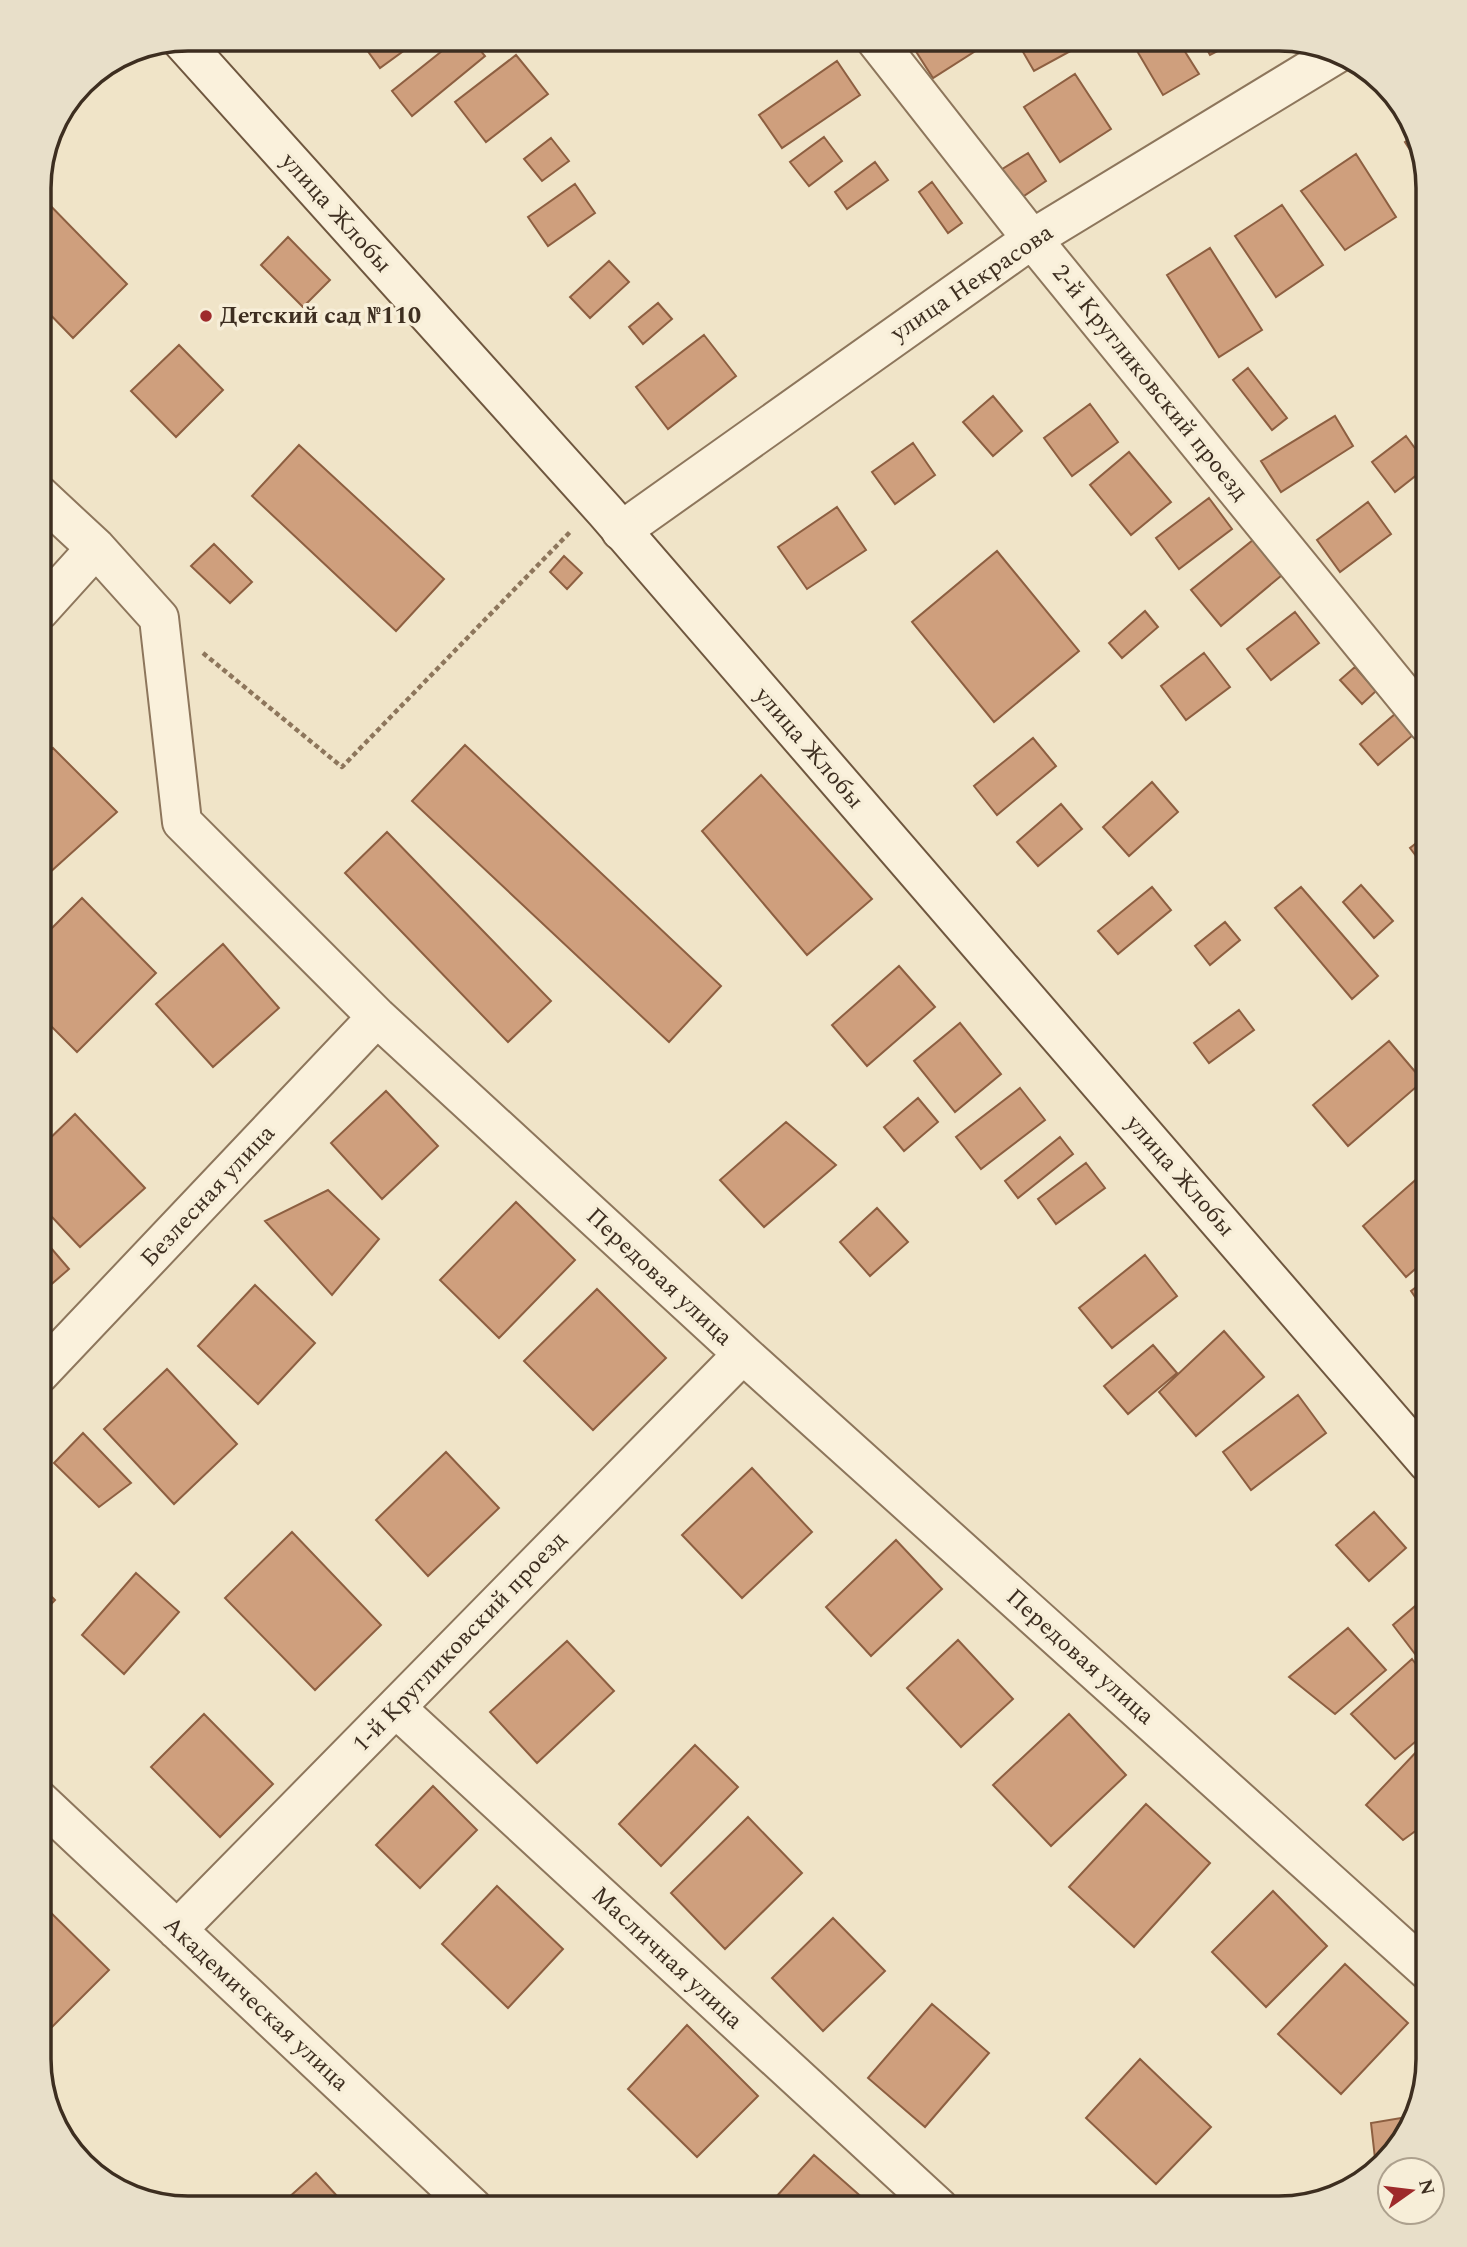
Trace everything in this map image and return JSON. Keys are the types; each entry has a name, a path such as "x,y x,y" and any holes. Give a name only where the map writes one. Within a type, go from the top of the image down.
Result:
{"street":[{"name":"улица Жлобы","path":"191,51 609,517 1416,1448"},
{"name":"2-й Кругликовский проезд","path":"884,51 1032,239 1416,708"},
{"name":"улица Некрасова","path":"609,517 1032,239 1327,59"},
{"path":"51,506 96,548 159,618"},
{"path":"51,598 96,548"},
{"name":"Передовая улица","path":"159,618 182,822 377,1017 743,1354 1416,1959"},
{"name":"Безлесная улица","path":"51,1361 377,1017"},
{"name":"1-й Кругликовский проезд","path":"177,1930 743,1354"},
{"name":"Масличная улица","path":"396,1708 926,2196"},
{"name":"Академическая улица","path":"51,1812 460,2196"}],"path":[{"path":"159,618 342,767 609,517"}],"building":[{"path":"368,51 403,51 380,68"},
{"path":"442,51 481,51 485,56 412,116 392,91"},
{"path":"916,51 975,51 933,78"},
{"path":"1022,51 1071,51 1034,71"},
{"path":"1137,51 1185,51 1199,74 1163,95"},
{"path":"516,55 548,94 486,142 455,102"},
{"path":"837,61 860,95 782,148 759,115"},
{"path":"1075,74 1111,129 1060,162 1024,107"},
{"path":"824,137 842,161 809,186 790,162"},
{"path":"551,138 569,161 542,181 524,159"},
{"path":"1028,153 1046,181 1018,200 999,171"},
{"path":"1356,154 1396,217 1345,250 1301,191"},
{"path":"875,162 888,180 847,209 835,192"},
{"path":"932,182 962,223 948,233 919,192"},
{"path":"575,184 595,213 548,246 528,217"},
{"path":"1282,205 1323,265 1276,297 1235,236"},
{"path":"51,206 127,284 73,338 51,315"},
{"path":"288,237 330,280 303,307 261,265"},
{"path":"1210,248 1262,330 1219,357 1167,275"},
{"path":"609,261 629,282 590,318 570,297"},
{"path":"658,303 672,319 643,344 629,327"},
{"path":"704,335 736,376 668,429 636,387"},
{"path":"179,345 223,390 176,437 131,391"},
{"path":"1248,368 1287,418 1272,430 1233,380"},
{"path":"993,396 1022,431 993,456 963,422"},
{"path":"1090,404 1118,442 1072,476 1044,438"},
{"path":"1335,416 1353,446 1281,492 1261,461"},
{"path":"1406,436 1416,450 1416,475 1395,492 1372,462"},
{"path":"913,443 935,475 895,504 872,472"},
{"path":"299,445 444,579 396,631 252,496"},
{"path":"1129,452 1171,502 1131,535 1090,485"},
{"path":"1209,498 1232,529 1179,569 1156,538"},
{"path":"1368,502 1391,534 1340,572 1317,540"},
{"path":"837,507 866,550 807,589 778,547"},
{"path":"1253,540 1282,575 1221,626 1191,590"},
{"path":"214,544 252,582 230,603 191,566"},
{"path":"997,551 1079,651 994,722 912,622"},
{"path":"564,556 582,573 567,589 550,572"},
{"path":"1145,611 1158,627 1122,658 1109,643"},
{"path":"1295,612 1319,643 1271,680 1247,649"},
{"path":"1204,653 1230,687 1186,720 1161,686"},
{"path":"1355,667 1376,691 1362,704 1340,680"},
{"path":"1395,714 1413,735 1378,765 1360,744"},
{"path":"1033,738 1056,766 997,815 974,786"},
{"path":"465,745 721,986 669,1042 412,801"},
{"path":"53,748 117,812 51,871"},
{"path":"761,775 872,899 807,955 702,831"},
{"path":"1152,782 1178,812 1129,856 1103,827"},
{"path":"1061,804 1082,829 1038,866 1017,842"},
{"path":"387,832 551,1001 508,1042 345,873"},
{"path":"1416,843 1416,856 1410,848"},
{"path":"1361,885 1393,921 1374,938 1343,902"},
{"path":"1152,887 1171,910 1118,954 1098,931"},
{"path":"1301,887 1378,976 1352,999 1275,908"},
{"path":"82,898 156,973 77,1052 51,1026 51,929"},
{"path":"1225,922 1240,940 1210,965 1195,946"},
{"path":"223,944 279,1008 213,1067 156,1004"},
{"path":"899,966 935,1007 867,1066 832,1025"},
{"path":"1239,1010 1254,1030 1209,1063 1194,1043"},
{"path":"960,1023 1001,1074 955,1112 914,1061"},
{"path":"1389,1041 1416,1073 1416,1087 1348,1146 1313,1105"},
{"path":"1020,1088 1045,1120 981,1169 956,1137"},
{"path":"386,1091 438,1146 382,1199 331,1143"},
{"path":"918,1098 938,1122 904,1151 884,1127"},
{"path":"75,1114 145,1188 80,1247 51,1216 51,1137"},
{"path":"786,1122 836,1165 764,1227 720,1180"},
{"path":"1060,1137 1073,1154 1018,1198 1005,1181"},
{"path":"1086,1163 1105,1188 1056,1224 1038,1199"},
{"path":"1416,1180 1416,1268 1406,1277 1363,1226"},
{"path":"328,1190 379,1239 332,1295 265,1221"},
{"path":"516,1202 575,1260 499,1338 440,1280"},
{"path":"877,1208 908,1242 870,1276 840,1242"},
{"path":"51,1248 69,1269 51,1285"},
{"path":"1145,1255 1177,1296 1112,1348 1079,1308"},
{"path":"255,1285 315,1343 258,1404 198,1346"},
{"path":"597,1289 666,1358 593,1430 524,1361"},
{"path":"1224,1331 1264,1377 1196,1436 1159,1392"},
{"path":"1153,1345 1177,1373 1128,1414 1104,1386"},
{"path":"167,1369 237,1444 174,1504 104,1429"},
{"path":"1298,1395 1326,1433 1251,1490 1223,1452"},
{"path":"83,1433 131,1483 99,1507 54,1463"},
{"path":"446,1452 499,1508 428,1576 376,1520"},
{"path":"752,1468 812,1532 742,1598 682,1535"},
{"path":"1374,1512 1406,1548 1369,1581 1336,1545"},
{"path":"292,1532 381,1625 315,1690 225,1598"},
{"path":"896,1540 942,1589 871,1656 826,1607"},
{"path":"136,1573 179,1612 124,1674 82,1635"},
{"path":"1416,1605 1416,1655 1393,1625"},
{"path":"1348,1628 1386,1670 1335,1714 1289,1677"},
{"path":"958,1640 1013,1699 961,1747 907,1688"},
{"path":"567,1641 614,1691 537,1763 490,1712"},
{"path":"1412,1659 1416,1664 1416,1741 1395,1759 1351,1714"},
{"path":"204,1714 273,1784 220,1837 151,1767"},
{"path":"1069,1714 1126,1775 1051,1846 993,1785"},
{"path":"695,1745 738,1787 661,1866 619,1824"},
{"path":"1416,1752 1416,1831 1403,1840 1366,1805"},
{"path":"433,1786 477,1830 420,1888 376,1845"},
{"path":"1146,1804 1210,1863 1134,1947 1069,1887"},
{"path":"748,1817 802,1873 725,1949 671,1893"},
{"path":"497,1886 563,1949 508,2008 442,1944"},
{"path":"1273,1891 1327,1946 1266,2007 1212,1952"},
{"path":"51,1913 109,1970 51,2028"},
{"path":"833,1918 885,1971 823,2031 772,1978"},
{"path":"1345,1964 1408,2023 1341,2094 1278,2034"},
{"path":"932,2004 989,2053 925,2127 868,2078"},
{"path":"687,2025 758,2096 697,2157 628,2089"},
{"path":"1140,2059 1211,2127 1156,2184 1086,2118"},
{"path":"1403,2118 1388,2143 1375,2157 1371,2123"},
{"path":"814,2155 860,2196 777,2196"},
{"path":"316,2173 337,2196 290,2196"}],"place":[{"name":"Детский сад №110","path":"206,316"}]}
